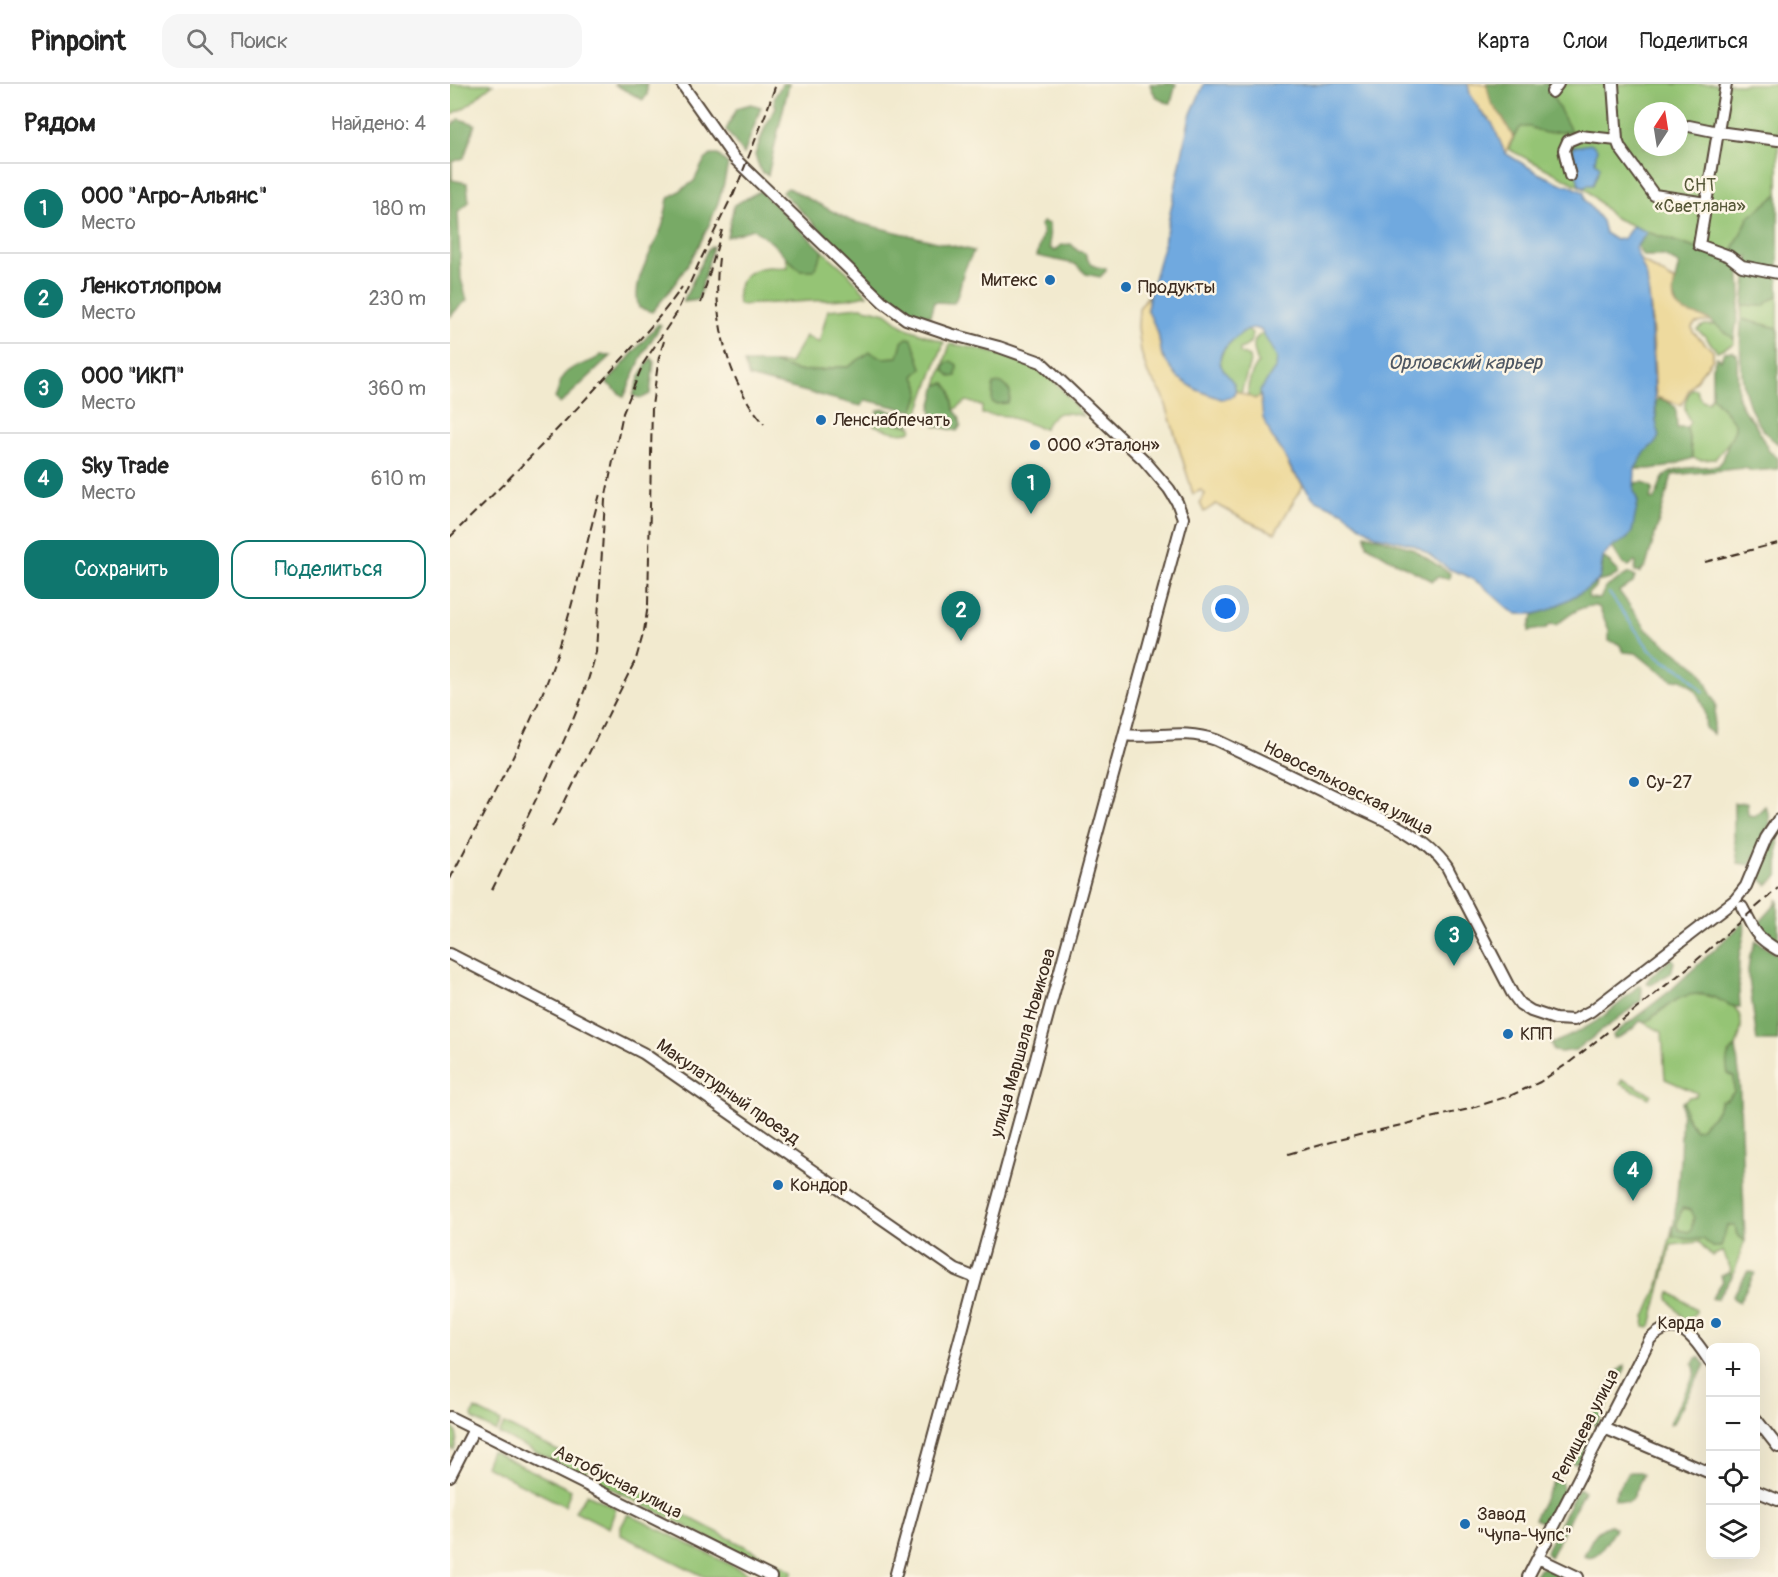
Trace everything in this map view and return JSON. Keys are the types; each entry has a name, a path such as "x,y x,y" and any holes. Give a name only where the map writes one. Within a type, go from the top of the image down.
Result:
{"street":[{"name":"улица Маршала Новикова","path":"682,84 734,158 883,303 906,319 1041,362 1151,469 1169,489 1183,518 895,1577"},
{"path":"1613,84 1617,140 1620,148 1654,195 1706,203"},
{"path":"1726,84 1699,245 1729,256 1742,266 1778,273"},
{"path":"1689,126 1778,140"},
{"path":"1570,176 1564,150 1568,141 1580,136 1617,140"},
{"name":"Новосельковская улица","path":"1124,735 1183,733 1216,740 1418,839 1436,852 1447,867 1512,993 1520,1004 1542,1016 1565,1021 1574,1020 1591,1011 1735,900 1746,886 1766,838 1778,820"},
{"path":"1742,907 1755,933 1778,950"},
{"name":"Макулатурный проезд","path":"450,954 643,1053 956,1270 976,1278"},
{"name":"Репищева улица","path":"1528,1577 1650,1339 1665,1328 1683,1330 1694,1339 1706,1356"},
{"name":"Автобусная улица","path":"450,1417 771,1577"},
{"path":"1760,1425 1778,1447"},
{"path":"1604,1428 1706,1471"},
{"path":"450,1476 474,1429"},
{"path":"1760,1493 1778,1500"},
{"path":"1538,1558 1578,1577"}],"green space":[{"path":"450,84 493,84 469,105 450,116"},
{"path":"614,84 647,84 647,95 643,100"},
{"path":"782,84 789,84 768,175 761,172 755,155 765,127 776,107 775,98"},
{"path":"1150,84 1176,84 1171,103 1157,97"},
{"path":"1486,84 1552,84 1551,93 1571,131 1545,133 1530,127 1521,127 1513,137 1501,115 1490,103"},
{"name":"СНТ «Светлана»","path":"1542,84 1778,84 1778,194 1749,217 1728,259 1647,232 1613,217 1587,190 1508,149"},
{"path":"751,104 761,107 744,154 726,130 737,108"},
{"path":"459,119 475,124 464,158 452,162 452,180 467,183 469,202 458,212 461,279 467,300 450,317 450,126"},
{"path":"711,155 718,155 728,164 724,184 709,224 678,280 652,312 639,308 637,298 640,277 662,227 668,199 694,181 704,161"},
{"path":"788,188 851,221 974,251 964,271 954,303 934,302 930,316 913,314 894,303 782,192"},
{"path":"760,191 823,251 814,270 800,270 771,242 753,229 727,237 734,205"},
{"path":"1778,194 1778,296 1764,306 1743,305 1749,256 1739,259 1741,294 1734,339 1708,319 1682,312 1672,293 1679,264 1664,256 1643,256 1637,246 1647,232 1728,259 1749,217"},
{"path":"1043,222 1049,224 1050,248 1055,251 1061,245 1071,244 1078,251 1085,253 1092,265 1106,268 1106,271 1100,277 1086,274 1075,264 1037,256 1043,232 1040,225"},
{"path":"713,246 698,300 683,302 708,249"},
{"path":"823,251 848,273 867,295 846,299 739,305 738,290 747,274 760,268 788,267 786,257 800,270"},
{"path":"1778,296 1778,328 1741,319 1743,305 1764,306"},
{"path":"861,307 886,313 904,327 944,342 918,414 913,411 920,390 914,376 922,368 917,356 883,358 870,352 848,367 824,370 798,371 773,363 790,363 806,336 819,343 828,310"},
{"path":"1741,319 1778,328 1778,444 1755,418 1744,387 1740,353"},
{"path":"658,324 661,325 643,354 624,397 607,383"},
{"path":"1704,325 1716,325 1734,339 1734,344 1717,351 1697,330"},
{"path":"1247,329 1252,333 1251,339 1248,345 1240,349 1240,353 1249,357 1250,362 1241,393 1236,391 1223,371 1221,358 1226,347"},
{"path":"1264,333 1275,352 1277,361 1260,396 1255,399 1248,396 1251,375 1258,363 1254,342 1259,335"},
{"path":"907,338 912,339 922,368 914,376 920,390 913,411 866,400 861,406 749,377 744,363 773,363 798,371 848,367 870,352 883,358 898,357 902,342"},
{"path":"950,344 999,354 1035,368 1056,383 1083,416 1059,413 1051,418 1044,429 1007,416 982,414 982,406 967,401 954,410 951,391 945,383 937,385"},
{"path":"1732,351 1737,354 1738,398 1769,451 1778,458 1778,469 1752,471 1745,468 1672,475 1646,566 1639,573 1635,571 1636,563 1629,566 1623,564 1612,547 1638,502 1634,491 1635,483 1643,482 1653,488 1650,499 1654,500 1662,479 1669,473 1690,468 1718,466 1723,460 1735,429 1735,423 1712,396 1712,367 1717,357 1721,360 1724,352"},
{"path":"601,355 611,356 560,404 555,398 563,376 571,369"},
{"path":"651,358 654,361 650,394 642,398 633,396 640,376"},
{"path":"951,361 957,365 956,376 951,377 944,370 945,364"},
{"path":"945,383 951,391 954,410 959,416 961,425 957,431 935,426 931,408 937,385"},
{"path":"1002,383 1010,392 1010,400 1008,403 996,404 992,402 993,384"},
{"path":"1692,389 1696,389 1703,401 1708,402 1712,396 1734,422 1732,436 1715,459 1693,458 1687,428 1690,422 1685,405"},
{"path":"1658,399 1667,401 1676,408 1677,428 1687,428 1693,458 1667,467 1635,469 1645,451 1656,442 1659,436 1656,421 1656,401"},
{"path":"885,409 910,418 912,421 910,425 877,415 878,410"},
{"path":"875,417 912,427 911,431 897,432 878,427 874,425"},
{"path":"1365,534 1411,548 1450,573 1449,579 1437,577 1433,581 1390,559 1367,545"},
{"path":"1603,558 1618,571 1618,574 1610,579 1597,582 1588,594 1589,598 1600,599 1605,588 1629,573 1635,577 1633,583 1619,591 1647,630 1700,670 1716,705 1713,734 1705,728 1703,708 1693,688 1681,679 1673,680 1636,653 1624,652 1619,644 1609,641 1609,630 1599,607 1581,608 1556,625 1551,624 1546,628 1529,631 1534,614 1570,598 1596,582 1601,575"},
{"path":"1747,802 1748,815 1755,816 1765,806 1770,824 1750,865 1738,863 1734,837 1734,803"},
{"path":"1778,834 1778,876 1767,885 1758,876"},
{"path":"1778,899 1778,941 1767,935 1759,927 1759,923"},
{"path":"1744,922 1745,931 1739,965 1740,1007 1707,995 1688,995 1670,1004 1645,1023 1640,1021 1625,1034 1614,1038 1613,1035 1671,990"},
{"path":"1756,941 1778,955 1778,1041 1757,1041 1748,971 1750,955"},
{"path":"1672,958 1674,962 1671,973 1651,985 1647,984 1649,978"},
{"path":"1639,985 1642,988 1641,1001 1576,1050 1554,1051 1551,1044 1598,1020"},
{"path":"1688,994 1709,996 1724,1001 1736,1009 1741,1022 1736,1047 1728,1053 1734,1077 1734,1092 1721,1101 1714,1114 1701,1128 1695,1130 1685,1114 1684,1101 1696,1096 1697,1093 1665,1079 1662,1032 1645,1023 1677,999"},
{"path":"1736,1047 1739,1074 1745,1241 1737,1235 1735,1226 1727,1226 1721,1247 1713,1247 1703,1239 1673,1236 1680,1160 1682,1102 1684,1101 1685,1115 1695,1130 1701,1128 1714,1114 1721,1101 1734,1092 1734,1077 1728,1074 1727,1065 1728,1056","holes":["1682,1208 1691,1210 1694,1217 1691,1230 1688,1232 1679,1230 1677,1224"]},
{"path":"1622,1079 1651,1094 1649,1098 1620,1084"},
{"path":"1682,1208 1691,1210 1694,1217 1691,1230 1688,1232 1678,1230 1677,1224"},
{"path":"1673,1225 1673,1236 1703,1239 1713,1247 1721,1247 1726,1226 1735,1226 1737,1235 1745,1241 1732,1277 1728,1273 1731,1270 1723,1251 1712,1256 1699,1242 1671,1245 1651,1326 1644,1327 1645,1317 1660,1282"},
{"path":"1748,1271 1755,1273 1739,1302 1733,1296"},
{"path":"1732,1274 1732,1277 1717,1299 1712,1298 1723,1281 1721,1276"},
{"path":"1670,1292 1696,1309 1688,1320 1668,1299"},
{"path":"1699,1357 1705,1365 1673,1423 1670,1424 1694,1376 1693,1364"},
{"path":"1625,1365 1595,1425 1592,1423 1592,1418 1614,1375"},
{"path":"475,1409 501,1422 496,1432 473,1419"},
{"path":"504,1424 590,1467 584,1473 576,1472 499,1434"},
{"path":"450,1425 457,1436 454,1450 450,1448"},
{"path":"1586,1433 1589,1437 1580,1462 1572,1463 1583,1435"},
{"path":"491,1451 571,1490 565,1506 485,1466"},
{"path":"599,1471 793,1571 791,1576 786,1577 600,1483 597,1479"},
{"path":"1629,1472 1640,1472 1643,1475 1631,1500 1628,1502 1615,1499 1615,1495"},
{"path":"1556,1476 1563,1487 1562,1498 1546,1524 1534,1519"},
{"path":"1578,1488 1584,1491 1550,1557 1546,1553 1547,1549"},
{"path":"587,1494 616,1508 609,1528 575,1511"},
{"path":"628,1514 755,1577 705,1577 621,1535 621,1527"},
{"path":"1610,1525 1615,1528 1598,1553 1589,1557 1584,1555 1596,1533"},
{"path":"1544,1567 1566,1577 1534,1577 1538,1570"}],"sand":[{"path":"1468,84 1486,84 1491,103 1501,115 1513,137 1505,153 1492,123 1481,112 1470,94"},
{"path":"1640,260 1675,281 1674,300 1681,310 1711,321 1696,323 1692,327 1693,332 1713,351 1713,358 1690,388 1681,405 1656,397 1651,309"},
{"path":"1150,293 1147,309 1158,333 1162,356 1234,395 1236,391 1255,399 1260,396 1265,422 1272,437 1291,470 1303,485 1275,533 1216,504 1204,512 1200,503 1205,494 1201,490 1193,494 1163,395 1148,374 1141,352 1138,327 1139,308"}],"water":[{"name":"Орловский карьер","path":"1204,84 1468,84 1470,94 1481,112 1492,123 1505,153 1538,173 1584,192 1585,200 1602,221 1605,233 1616,240 1624,238 1633,226 1647,232 1635,248 1647,277 1656,421 1659,436 1645,452 1635,469 1634,491 1638,502 1632,532 1627,539 1613,546 1603,557 1597,582 1549,610 1535,614 1517,614 1482,585 1449,569 1418,547 1377,536 1344,512 1314,499 1292,470 1263,418 1260,391 1276,367 1277,358 1261,330 1252,328 1244,331 1222,352 1221,365 1235,389 1234,395 1230,398 1221,399 1197,390 1177,377 1162,356 1158,333 1147,309 1163,247 1190,116"},
{"path":"1592,144 1597,149 1595,161 1600,167 1593,185 1584,188 1579,185 1573,159 1573,147"}],"waterway":[{"path":"1609,593 1650,650 1685,672 1703,692"}],"railway":[{"path":"733,196 776,84"},
{"path":"492,890 567,734 596,652 605,500 623,413 643,364 676,314 736,188"},
{"path":"701,303 722,230"},
{"path":"719,258 717,295 726,351 739,386 764,424"},
{"path":"450,537 594,390 649,329 682,287"},
{"path":"552,827 636,659 644,631 648,605 652,406 659,357 665,338"},
{"path":"450,879 512,760 554,664 569,616 600,494"},
{"path":"1705,562 1778,543"},
{"path":"1288,1154 1469,1109 1512,1095 1540,1082 1570,1062 1690,966 1778,888"}],"place":[{"name":"Митекс","path":"1050,280"},
{"name":"Продукты","path":"1126,287"},
{"name":"Ленснабпечать","path":"821,420"},
{"name":"ООО «Эталон»","path":"1035,445"},
{"name":"ООО \"Агро-Альянс\"","path":"1031,514"},
{"name":"Ленкотлопром","path":"961,641"},
{"name":"Су-27","path":"1634,782"},
{"name":"ООО \"ИКП\"","path":"1454,966"},
{"name":"КПП","path":"1508,1034"},
{"name":"Кондор","path":"778,1185"},
{"name":"Sky Trade","path":"1633,1201"},
{"name":"Карда","path":"1716,1323"},
{"name":"Завод \"Чупа-Чупс\"","path":"1465,1524"}]}
